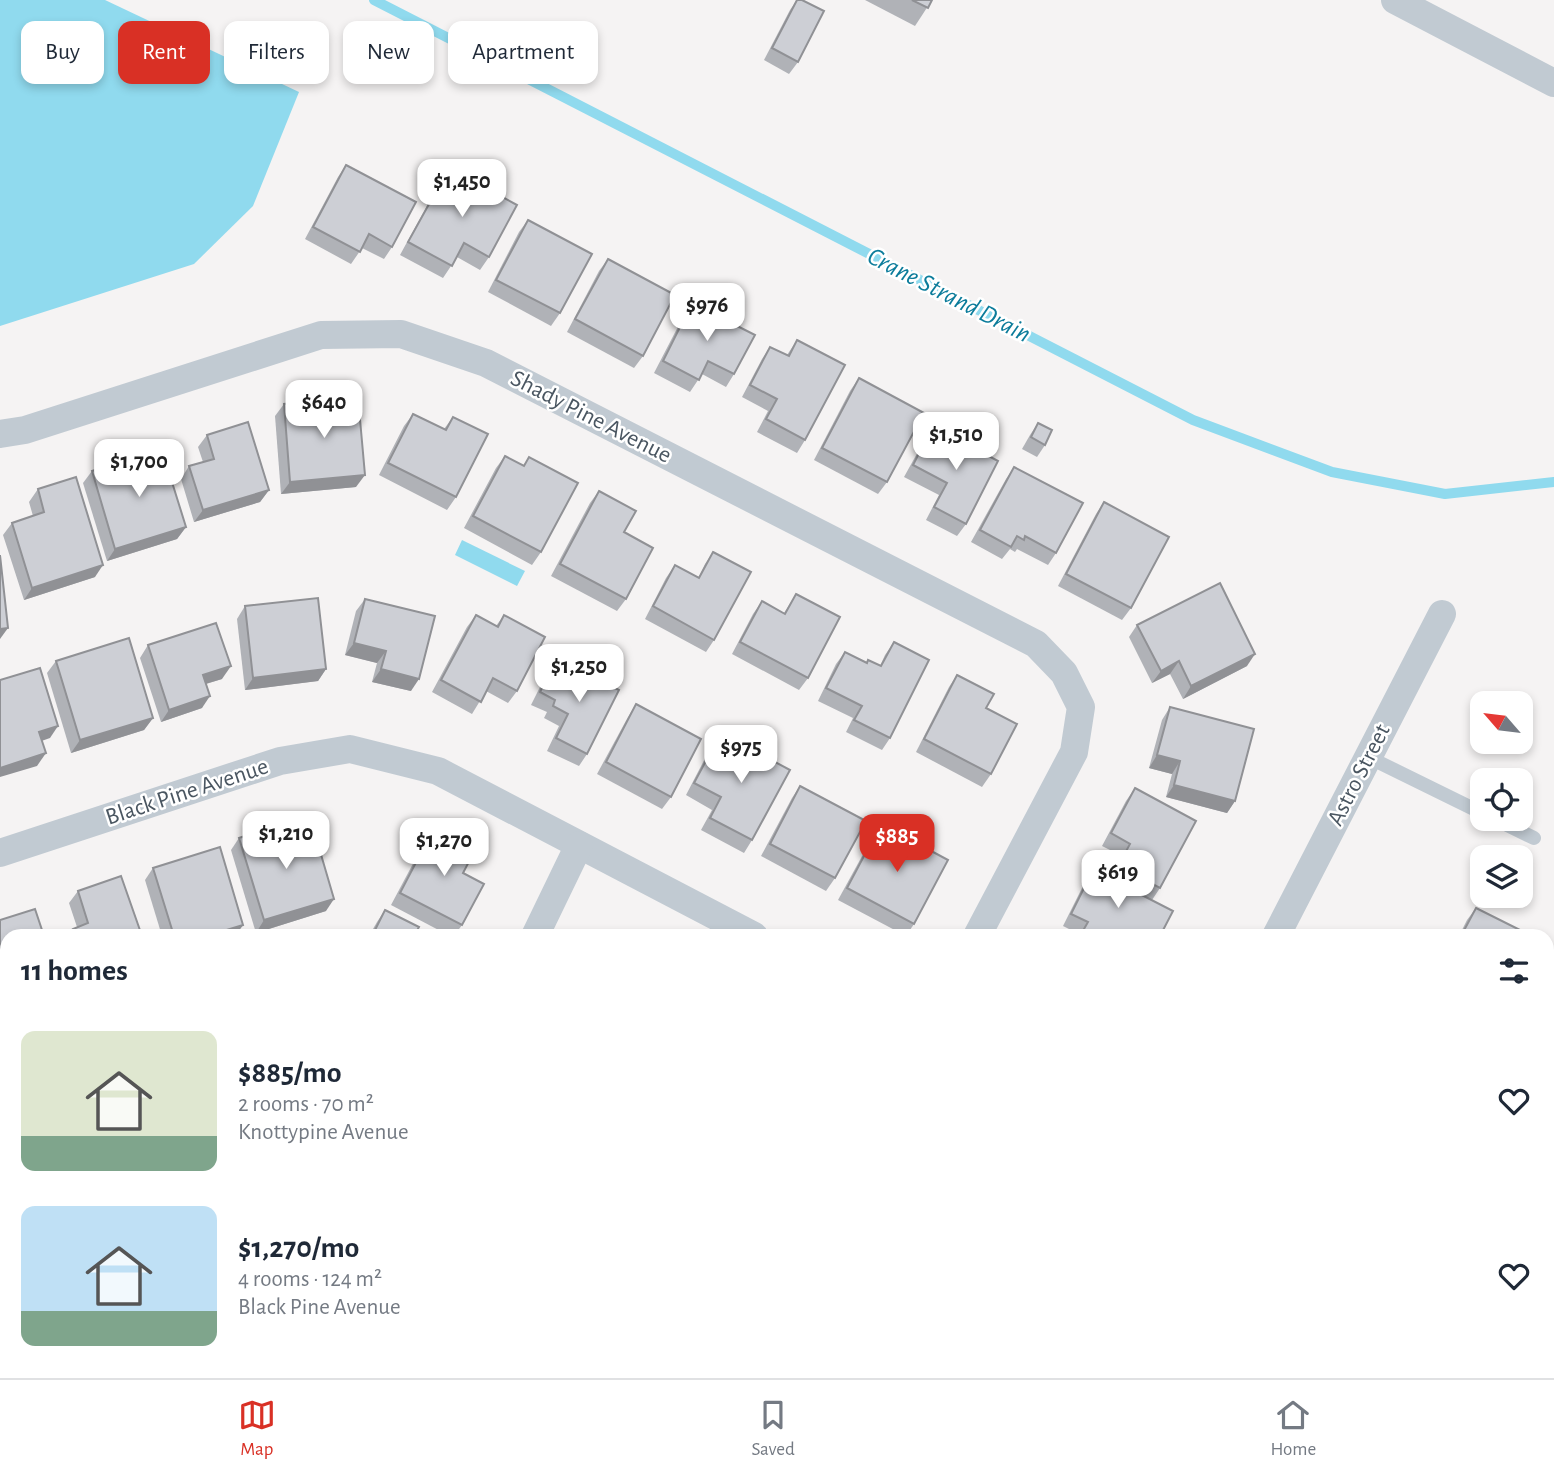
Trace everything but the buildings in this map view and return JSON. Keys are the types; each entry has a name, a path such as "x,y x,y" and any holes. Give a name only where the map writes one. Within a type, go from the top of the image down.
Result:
{"street":[{"path":"1395,0 1554,83"},
{"name":"Shady Pine Avenue","path":"0,434 25,430 321,335 401,334 486,363 1036,644 1064,673 1081,707 1074,752 981,929"},
{"name":"Astro Street","path":"1280,929 1442,614"},
{"name":"Black Pine Avenue","path":"0,853 280,761 349,749 439,771 741,929"},
{"path":"538,929 579,845"}],"lane":[{"path":"1368,757 1470,807"},
{"path":"1520,831 1534,838"}],"water":[{"path":"0,0 105,0 149,21 118,21 118,84 210,84 210,50 224,56 224,84 282,84 299,92 253,206 194,264 0,326"},
{"path":"462,540 525,571 517,586 455,555"}],"waterway":[{"name":"Crane Strand Drain","path":"374,0 1193,420 1332,472 1445,494 1554,482"}]}
